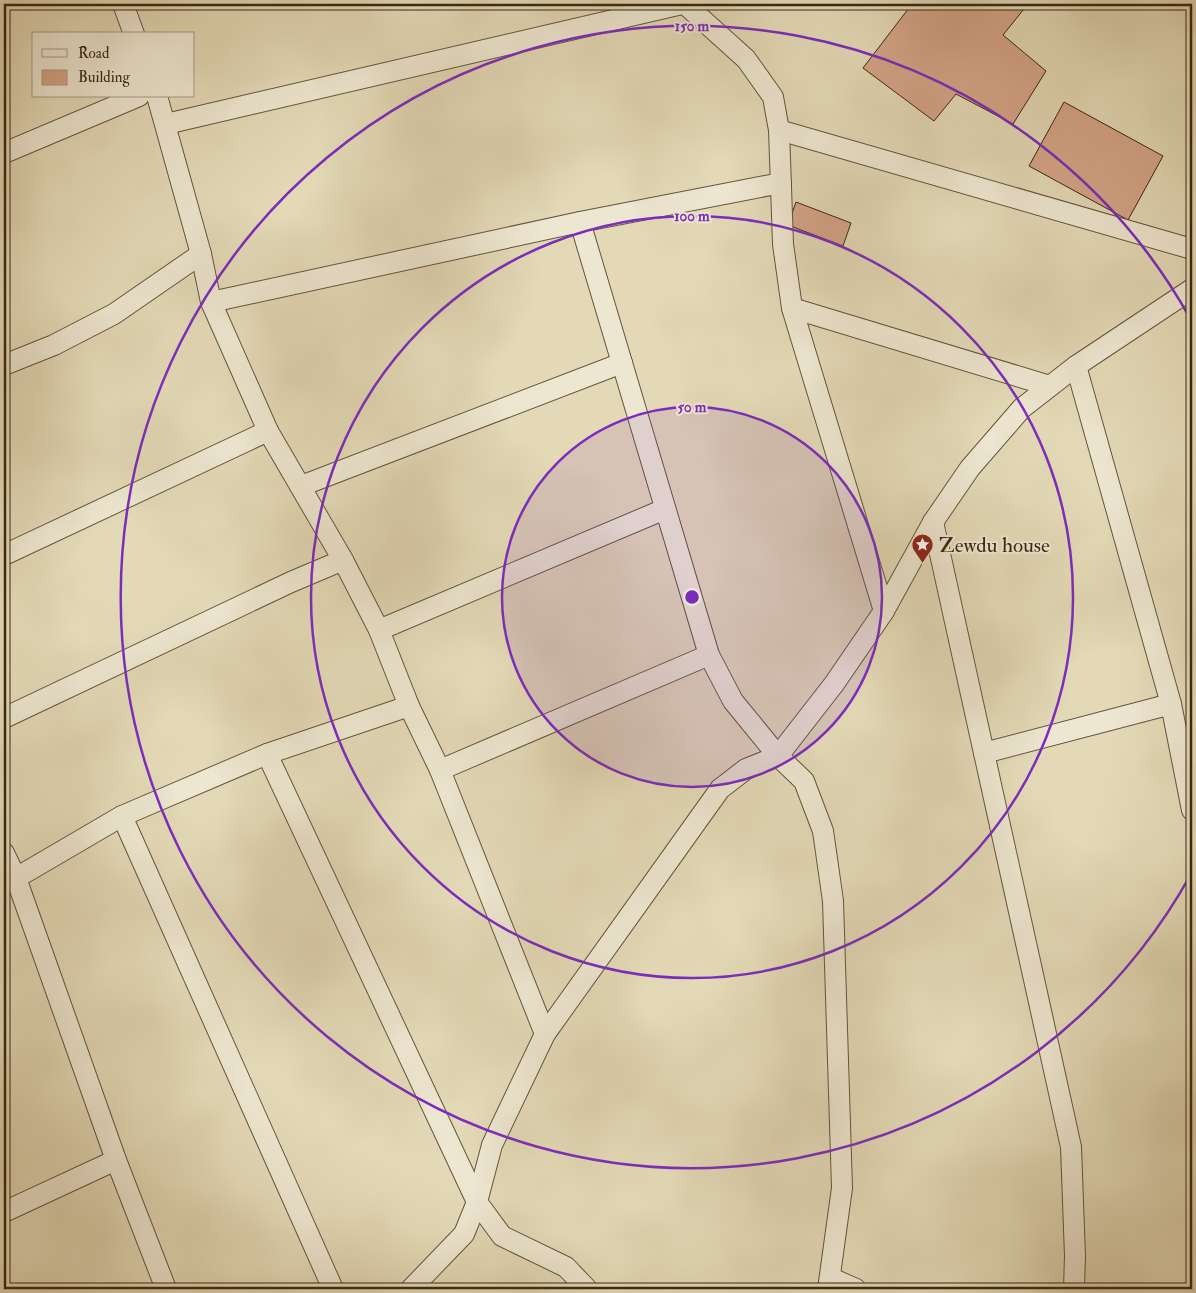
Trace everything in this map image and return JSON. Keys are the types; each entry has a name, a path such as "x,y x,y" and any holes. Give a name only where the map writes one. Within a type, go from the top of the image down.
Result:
{"street":[{"path":"123,4 133,32"},
{"path":"166,124 684,4 746,59 773,97 779,130 783,244 792,308 884,611"},
{"path":"4,153 134,98"},
{"path":"158,98 201,254 211,302 268,431 343,560 379,630 409,706 440,770 545,1034"},
{"path":"779,130 1192,249"},
{"path":"211,302 580,222 781,183"},
{"path":"580,222 709,655 733,701 778,756 804,781 823,831 833,900 842,1188 830,1284 856,1289"},
{"path":"4,365 54,345 114,314 201,254"},
{"path":"411,1289 464,1234 477,1202 492,1145 545,1034 720,789 746,769 778,756 834,684 884,611 933,522 970,468 1022,408 1076,366 1192,289"},
{"path":"792,308 1050,386"},
{"path":"301,486 622,363"},
{"path":"1076,366 1171,704 1192,810"},
{"path":"4,555 268,431"},
{"path":"379,630 666,509"},
{"path":"933,522 1071,1147 1075,1256 1074,1289"},
{"path":"4,718 291,582 343,560"},
{"path":"440,770 709,655"},
{"path":"984,753 1171,704"},
{"path":"10,880 122,816 267,754 409,706"},
{"path":"267,754 477,1202 502,1236 566,1267 586,1289"},
{"path":"122,816 333,1289"},
{"path":"4,853 10,880 166,1289"},
{"path":"4,1212 116,1160"}],"building":[{"path":"912,4 1028,4 1003,35 1046,71 1013,124 956,94 934,121 863,68"},
{"path":"1064,102 1163,156 1128,220 1029,166"},
{"path":"796,202 851,223 843,246 788,225"}],"place":[{"name":"Zewdu house","path":"923,564"}]}
